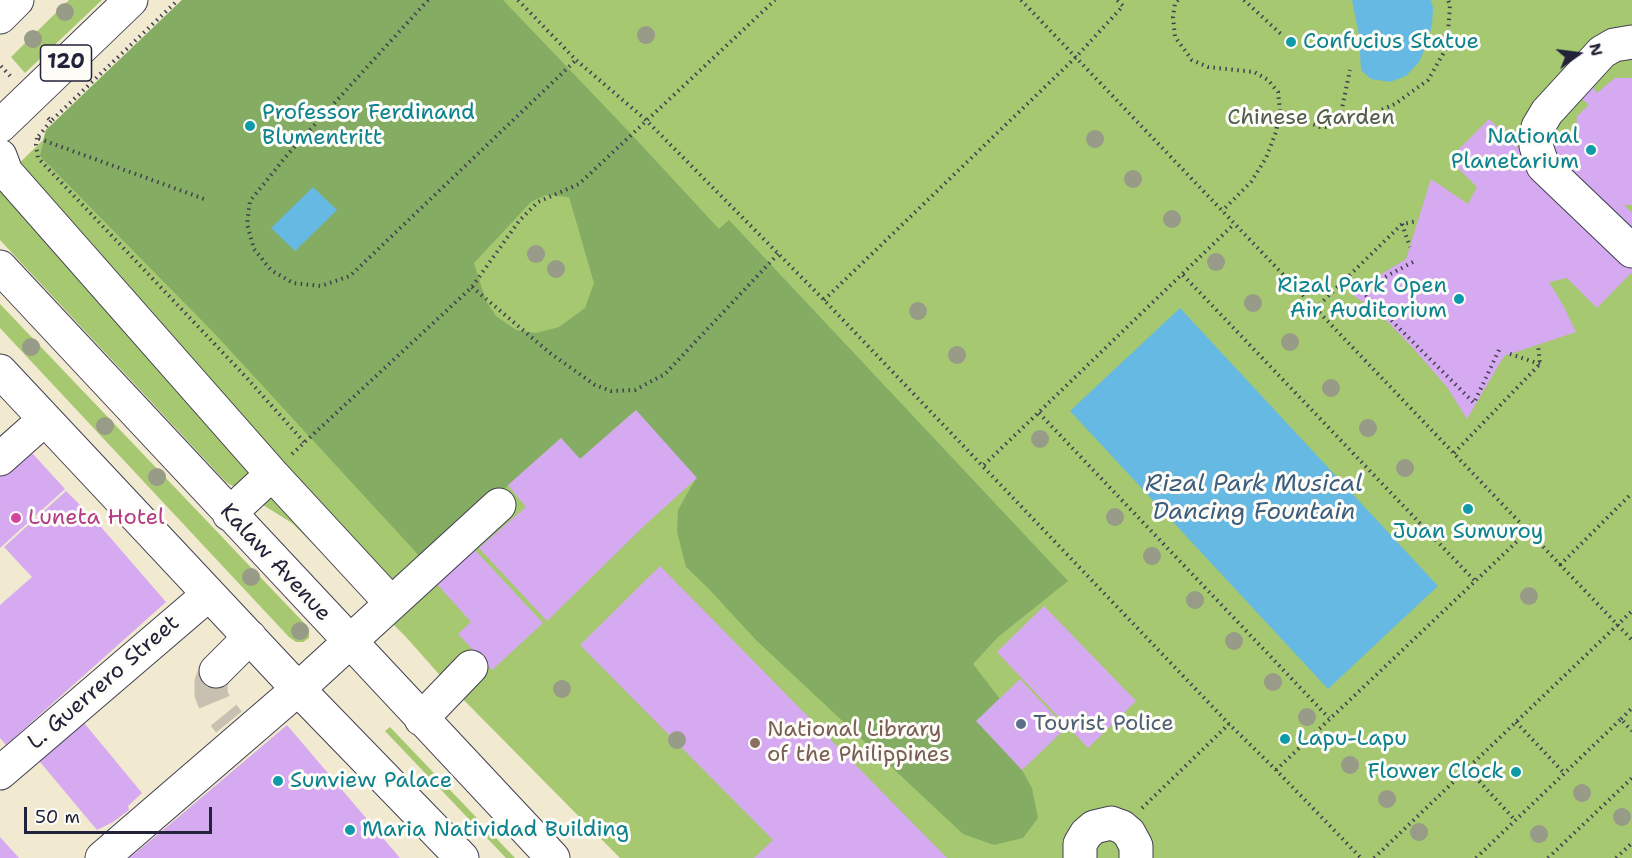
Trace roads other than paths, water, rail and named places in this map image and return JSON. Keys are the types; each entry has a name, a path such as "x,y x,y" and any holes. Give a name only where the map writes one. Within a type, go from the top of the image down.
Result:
{"main road":[{"path":"0,17 17,0"},
{"name":"120","path":"0,126 131,0"},
{"path":"1632,42 1614,45 1602,52 1547,112 1538,127 1536,146 1543,166 1632,252"},
{"path":"0,156 6,172 272,474 381,592 390,605"},
{"name":"Kalaw Avenue","path":"0,267 553,858"},
{"path":"0,371 298,689 461,858"},
{"path":"0,459 45,419"},
{"path":"229,513 272,474"},
{"path":"102,858 236,729 298,689 499,505"},
{"name":"L. Guerrero Street","path":"0,773 209,594"},
{"path":"216,671 250,637"},
{"path":"421,719 471,667"},
{"path":"1080,858 1080,844 1090,830 1105,824 1122,827 1130,833 1135,842 1136,858"}],"water":[{"path":"1352,0 1431,0 1432,25 1427,44 1419,62 1406,76 1390,82 1371,79 1361,70 1359,36"},
{"path":"313,187 337,210 295,251 271,228"},
{"name":"Rizal Park Musical Dancing Fountain","path":"1180,308 1438,586 1328,689 1070,411"}],"tunnel":[{"path":"216,671 211,682 211,694 216,706 229,722"}],"place":[{"name":"Confucius Statue","path":"1291,42"},
{"name":"Professor Ferdinand Blumentritt","path":"250,126"},
{"name":"National Planetarium","path":"1591,150"},
{"name":"Rizal Park Open Air Auditorium","path":"1459,299"},
{"name":"Juan Sumuroy","path":"1468,509"},
{"name":"Luneta Hotel","path":"16,518"},
{"name":"Tourist Police","path":"1021,724"},
{"name":"Lapu-Lapu","path":"1285,739"},
{"name":"National Library of the Philippines","path":"755,743"},
{"name":"Flower Clock","path":"1516,772"},
{"name":"Sunview Palace","path":"278,781"},
{"name":"Maria Natividad Building","path":"350,830"}],"park label":[{"name":"Chinese Garden","path":"1311,118"}]}
